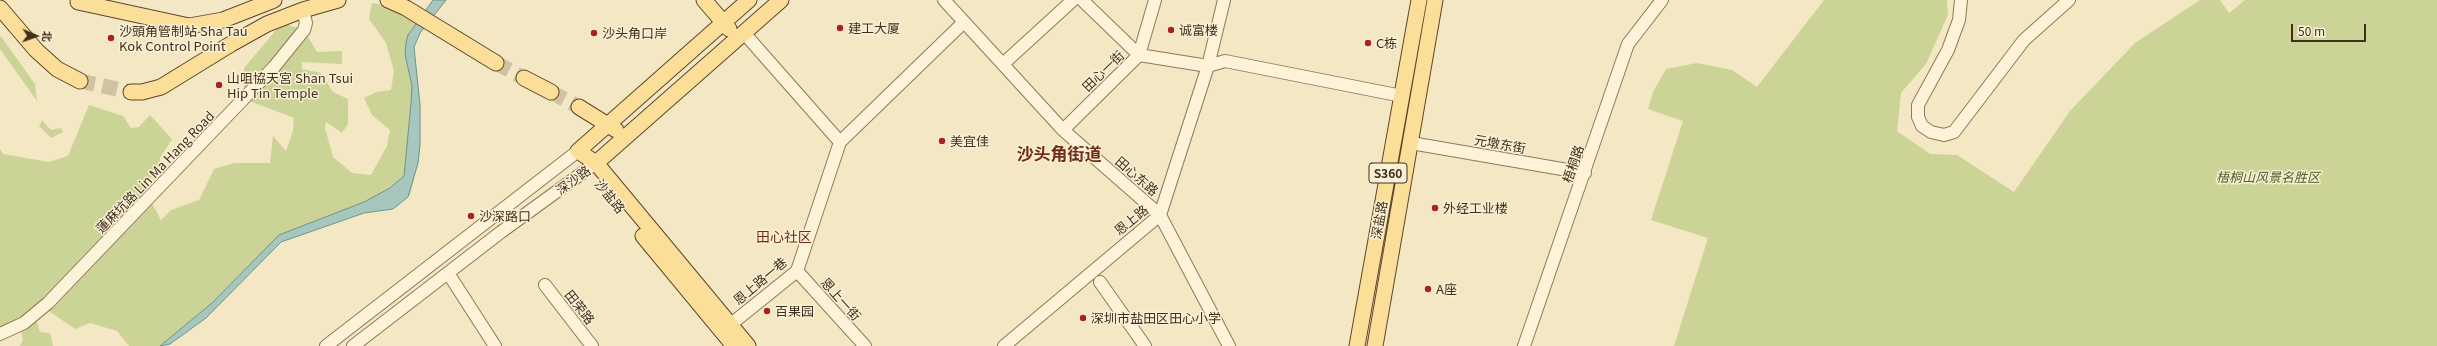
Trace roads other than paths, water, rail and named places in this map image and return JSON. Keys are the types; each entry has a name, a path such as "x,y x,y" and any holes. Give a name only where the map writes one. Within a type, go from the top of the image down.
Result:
{"main road":[{"path":"78,2 189,26 223,20 274,0"},
{"path":"131,92 142,92 161,87 247,34 302,10 338,0"},
{"path":"388,0 406,8 496,63"},
{"path":"704,0 723,23 734,32 744,33"},
{"name":"深沙路","path":"578,151 749,0"},
{"name":"深沙路","path":"592,166 781,0"},
{"name":"深盐路","path":"1357,346 1419,0"},
{"name":"深盐路","path":"1375,346 1435,0"},
{"path":"0,8 36,50 57,69 80,81"},
{"path":"524,78 552,92"},
{"path":"579,107 609,124 617,131 621,142"},
{"path":"1394,140 1411,143"},
{"name":"沙盐路","path":"578,151 748,346"},
{"name":"沙盐路","path":"592,166 734,346"}],"street":[{"name":"田心东路","path":"944,0 1063,130 1160,215 1229,346"},
{"path":"1003,64 1073,0"},
{"path":"1082,0 1139,55 1208,66 1225,61 1402,96"},
{"name":"田心一街","path":"1063,130 1139,55 1155,0"},
{"name":"恩上路","path":"1004,346 1160,215 1208,66 1224,0"},
{"name":"梧桐路","path":"1524,346 1585,173 1628,44 1662,0"},
{"path":"1961,0 1959,20 1948,50 1918,105 1918,117 1922,126 1931,132 1944,135 1954,132 2024,40 2069,0"},
{"name":"蓮麻坑路 Lin Ma Hang Road","path":"0,334 24,323 48,303 274,67 304,30 306,23 302,10"},
{"name":"恩上路一巷","path":"730,325 797,271 840,142 964,22"},
{"path":"744,33 840,142"},
{"name":"元墩东街","path":"1411,143 1585,173"},
{"name":"深沙路","path":"326,346 578,151"},
{"name":"深沙路","path":"353,346 367,342 448,273 592,166"},
{"name":"恩上一街","path":"797,271 865,346"},
{"path":"448,273 495,346"},
{"path":"1100,282 1145,346"},
{"name":"田荣路","path":"545,285 592,346"},
{"path":"356,323 367,342"}],"water":[{"path":"433,0 446,0 420,33 414,47 420,105 420,145 418,163 408,197 393,209 364,213 281,242 206,318 170,344 160,346 212,303 279,235 364,202 390,188 404,176 412,86 405,54 406,43 408,35"}],"tunnel":[{"path":"496,63 524,78"},
{"path":"80,81 131,92"},
{"path":"551,92 579,107"}],"place":[{"name":"建工大厦","path":"840,28"},
{"name":"诚富楼","path":"1171,30"},
{"name":"沙头角口岸","path":"594,33"},
{"name":"沙頭角管制站 Sha Tau Kok Control Point","path":"111,38"},
{"name":"C栋","path":"1368,43"},
{"name":"山咀協天宮 Shan Tsui Hip Tin Temple","path":"219,85"},
{"name":"美宜佳","path":"942,141"},
{"name":"外经工业楼","path":"1435,208"},
{"name":"沙深路口","path":"471,216"},
{"name":"A座","path":"1428,289"},
{"name":"百果园","path":"767,311"},
{"name":"深圳市盐田区田心小学","path":"1083,318"}],"district":[{"name":"沙头角街道","path":"1059,154"},
{"name":"田心社区","path":"784,237"}],"park label":[{"name":"梧桐山风景名胜区","path":"2268,177"}]}
